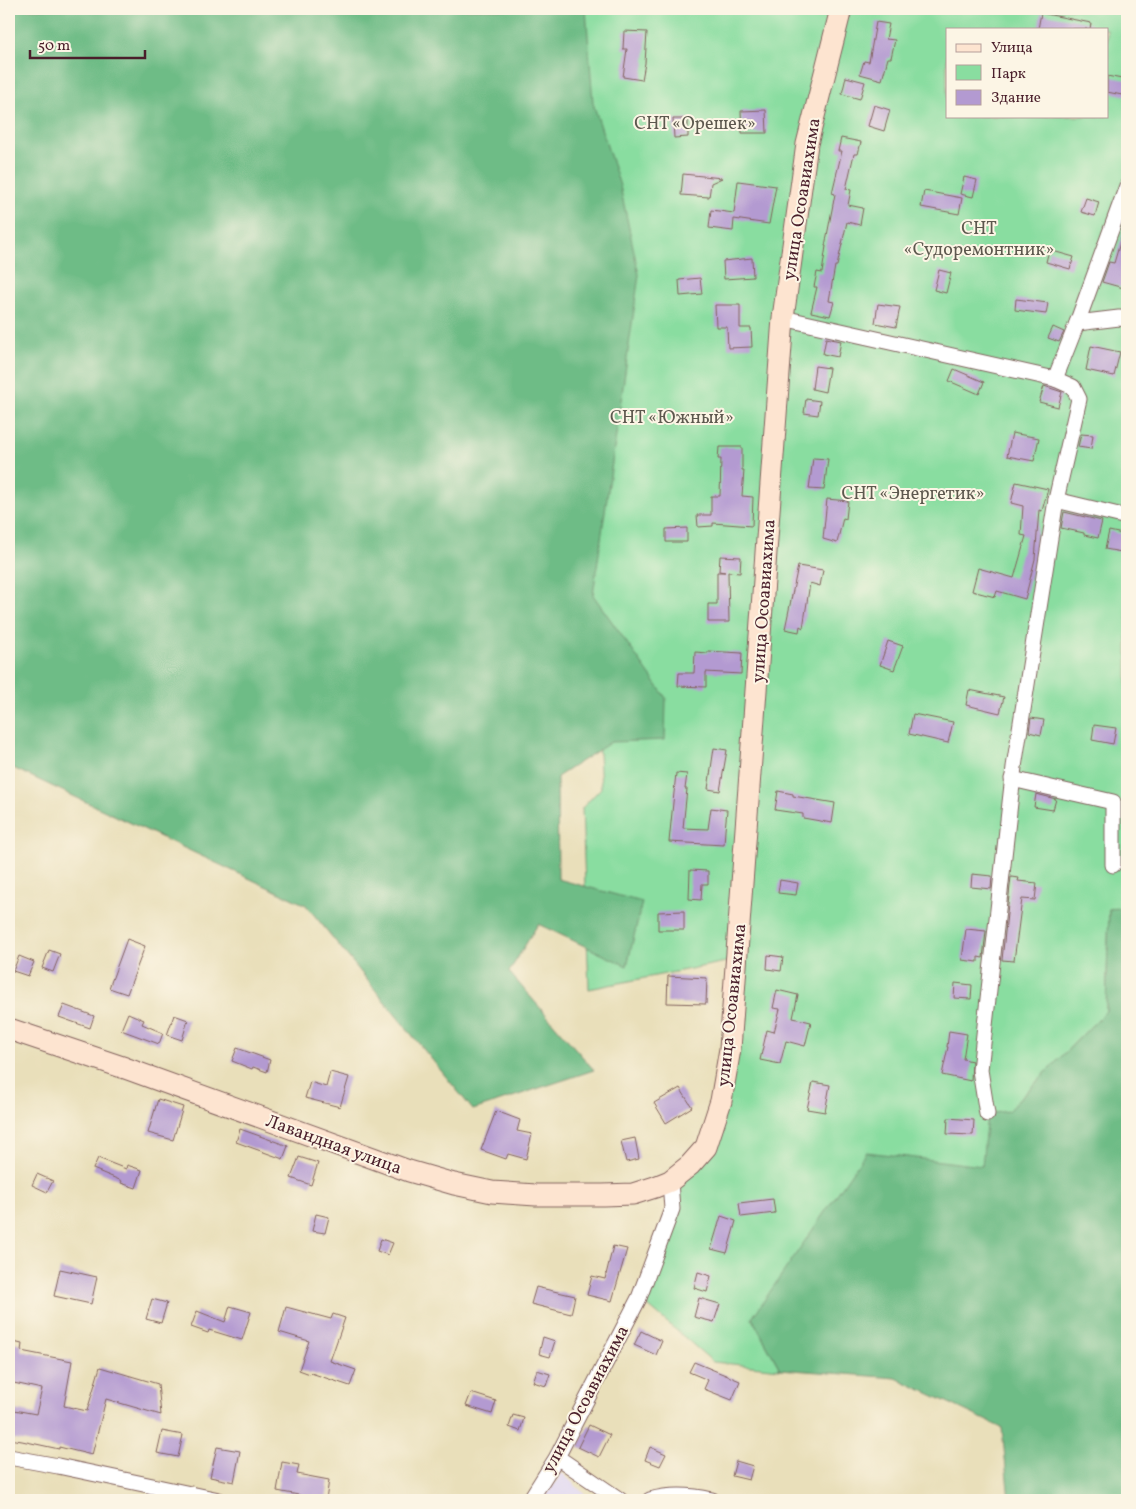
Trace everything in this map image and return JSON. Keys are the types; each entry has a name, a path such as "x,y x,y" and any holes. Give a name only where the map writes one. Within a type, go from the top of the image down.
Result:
{"street":[{"name":"улица Осоавиахима","path":"530,1500 557,1457 638,1298 672,1209 670,1180 690,1165 706,1147 721,1101 730,1049 783,318 807,144 842,9"},
{"path":"1055,379 1127,186"},
{"path":"783,318 1055,379 1072,387 1079,400 1056,500 1012,779 980,1070 987,1114"},
{"path":"1077,323 1119,318 1127,319"},
{"path":"1056,500 1127,517"},
{"path":"1012,779 1113,802 1114,865"},
{"name":"Лавандная улица","path":"9,1029 125,1068 409,1171 454,1184 501,1192 536,1195 603,1195 633,1194 670,1180"},
{"path":"9,1457 219,1500"},
{"path":"557,1457 620,1500"},
{"path":"650,1500 664,1496 694,1496 712,1500"}],"shaded area":[{"path":"562,1473 591,1500 543,1500"}],"green space":[{"path":"9,9 586,9 593,103 620,186 639,275 593,595 666,698 665,740 611,742 557,777 558,879 642,902 627,966 538,924 509,972 594,1070 473,1110 306,905 9,766"},
{"path":"565,9 1127,9 1127,907 1109,909 1106,1011 1008,1111 982,1166 752,1318 780,1369 713,1362 639,1298 672,1209 670,1181 706,1147 736,960 589,989 582,808 601,788 586,522"},
{"path":"1127,907 1127,1500 1009,1500 1002,1428 896,1378 780,1369 752,1318 866,1152 982,1166 987,1114 1008,1111 1106,1011 1109,909"}],"building":[{"path":"1041,13 1091,23 1090,28 1038,28"},
{"path":"876,22 889,24 886,39 895,40 891,58 888,58 882,80 860,74 864,61 869,62"},
{"path":"624,31 647,32 642,80 623,77 627,49 623,49"},
{"path":"1108,76 1127,80 1127,96 1108,92"},
{"path":"846,77 865,82 860,99 842,94"},
{"path":"874,105 890,110 884,131 868,126"},
{"path":"766,110 767,133 742,133 741,111"},
{"path":"673,119 688,119 688,137 674,138"},
{"path":"841,138 861,142 858,154 854,154 846,189 851,190 848,205 863,208 860,225 847,222 837,266 835,266 829,301 834,302 830,316 811,312 817,287 814,287 817,272 822,273 835,194 832,193 842,151 838,151"},
{"path":"683,174 722,178 711,183 709,197 681,195"},
{"path":"964,177 977,180 973,197 960,194"},
{"path":"738,181 776,186 769,224 734,219 733,231 709,228 711,210 734,213"},
{"path":"924,191 962,198 959,214 921,207"},
{"path":"1086,198 1099,202 1095,216 1081,212"},
{"path":"1124,229 1127,230 1127,289 1102,282 1109,262 1114,263"},
{"path":"1049,250 1074,257 1070,269 1046,262"},
{"path":"752,258 753,277 724,279 723,261"},
{"path":"939,270 951,273 946,293 934,290"},
{"path":"700,278 702,294 680,296 679,280"},
{"path":"1016,299 1048,303 1046,314 1015,310"},
{"path":"878,304 900,307 896,327 875,323"},
{"path":"715,305 740,305 740,328 751,328 752,347 728,348 727,327 716,327"},
{"path":"1053,327 1064,332 1059,342 1048,338"},
{"path":"826,338 841,341 838,357 823,354"},
{"path":"1091,346 1120,352 1114,376 1086,370"},
{"path":"815,366 829,368 825,392 812,389"},
{"path":"954,369 984,382 979,394 949,381"},
{"path":"1044,386 1062,392 1058,407 1039,402"},
{"path":"806,399 820,401 818,415 804,413"},
{"path":"1012,433 1039,438 1034,461 1007,456"},
{"path":"1081,434 1093,435 1091,449 1078,447"},
{"path":"719,447 742,447 742,470 744,470 742,496 753,497 752,526 713,523 713,526 698,527 697,515 711,515 711,496 720,496 721,459 718,459"},
{"path":"813,458 828,459 824,490 809,489"},
{"path":"1016,482 1048,489 1042,511 1039,510 1035,559 1025,599 997,591 995,597 972,591 978,568 1014,578 1026,536 1021,535 1023,506 1011,503"},
{"path":"827,499 848,501 846,519 843,518 837,543 823,539"},
{"path":"1064,512 1102,521 1098,538 1061,528"},
{"path":"687,528 687,542 666,542 666,529"},
{"path":"1109,531 1127,535 1127,553 1105,549"},
{"path":"720,556 741,557 740,573 728,572 729,622 708,622 708,604 717,604 717,572 725,572 719,571"},
{"path":"798,566 823,570 820,586 810,583 803,628 800,626 799,632 785,629"},
{"path":"888,641 903,646 894,670 880,665"},
{"path":"708,651 742,653 741,674 706,672 706,687 678,686 679,673 694,673 695,652 708,653"},
{"path":"969,690 1004,697 1000,713 966,705"},
{"path":"913,714 953,722 948,743 909,734"},
{"path":"1031,718 1044,720 1041,735 1029,732"},
{"path":"1094,725 1116,728 1113,744 1092,740"},
{"path":"714,748 727,750 720,791 708,789"},
{"path":"676,773 687,774 683,828 708,829 711,808 727,810 724,845 669,842"},
{"path":"778,791 793,794 793,796 835,803 832,823 803,818 803,814 775,810"},
{"path":"1036,794 1056,799 1053,810 1034,807"},
{"path":"690,870 708,871 708,884 702,884 701,900 689,899"},
{"path":"972,874 992,876 991,889 971,887"},
{"path":"1011,877 1019,878 1018,881 1037,883 1035,900 1022,899 1014,961 1002,960"},
{"path":"780,880 798,883 796,895 778,893"},
{"path":"684,911 684,930 658,930 658,912"},
{"path":"966,929 986,931 983,958 978,957 978,962 962,960"},
{"path":"127,939 145,946 127,994 109,988"},
{"path":"49,950 60,954 53,972 42,968"},
{"path":"768,955 783,957 781,971 767,969"},
{"path":"19,956 34,962 28,976 13,971"},
{"path":"668,976 707,978 706,1004 667,1003"},
{"path":"955,983 972,985 971,999 954,998"},
{"path":"777,990 798,995 793,1018 811,1022 805,1046 786,1041 780,1064 760,1060 767,1030 774,1032 780,1009 773,1008"},
{"path":"64,1005 94,1016 90,1028 59,1017"},
{"path":"128,1013 144,1020 142,1024 163,1033 159,1044 121,1030"},
{"path":"174,1015 188,1020 182,1040 167,1035"},
{"path":"949,1031 967,1034 963,1059 972,1061 971,1081 942,1075 948,1047"},
{"path":"237,1048 270,1060 267,1072 253,1067 252,1069 232,1061"},
{"path":"330,1072 349,1077 340,1107 305,1098 310,1082 326,1087"},
{"path":"813,1082 830,1085 825,1112 807,1109"},
{"path":"680,1088 692,1107 666,1123 654,1103"},
{"path":"158,1099 183,1107 173,1140 148,1133"},
{"path":"496,1111 520,1120 517,1131 532,1134 526,1159 508,1154 506,1159 481,1150"},
{"path":"948,1118 974,1120 973,1135 947,1134"},
{"path":"240,1129 288,1146 283,1159 236,1142"},
{"path":"635,1138 639,1159 626,1162 621,1141"},
{"path":"299,1157 318,1163 311,1185 291,1178"},
{"path":"98,1158 126,1169 127,1165 142,1170 136,1188 93,1169"},
{"path":"37,1174 53,1181 47,1192 32,1185"},
{"path":"773,1199 775,1213 741,1217 739,1203"},
{"path":"316,1214 329,1217 325,1233 312,1231"},
{"path":"721,1216 736,1221 727,1253 711,1249"},
{"path":"381,1239 393,1243 388,1255 377,1251"},
{"path":"613,1246 627,1249 612,1301 587,1295 592,1276 605,1279"},
{"path":"60,1269 97,1277 91,1304 54,1296"},
{"path":"698,1272 711,1276 707,1292 694,1288"},
{"path":"536,1287 575,1296 571,1314 531,1304"},
{"path":"699,1298 720,1304 714,1322 694,1317"},
{"path":"152,1299 167,1303 161,1323 146,1319"},
{"path":"230,1306 251,1312 242,1340 209,1330 208,1333 191,1327 197,1311 225,1322"},
{"path":"286,1307 331,1319 333,1314 345,1318 330,1361 356,1370 350,1386 299,1370 309,1341 279,1332"},
{"path":"641,1331 662,1341 656,1355 634,1345"},
{"path":"543,1337 555,1341 550,1357 539,1354"},
{"path":"9,1341 22,1344 21,1351 72,1361 64,1406 87,1411 100,1367 158,1384 161,1415 106,1399 92,1455 59,1447 59,1449 9,1439 9,1409 36,1414 42,1389 9,1382"},
{"path":"694,1362 740,1381 732,1400 704,1389 708,1380 689,1372"},
{"path":"537,1370 550,1374 546,1386 533,1382"},
{"path":"471,1393 496,1401 492,1414 466,1406"},
{"path":"513,1415 524,1418 520,1431 509,1427"},
{"path":"589,1425 610,1435 599,1457 578,1447"},
{"path":"162,1431 183,1435 178,1457 157,1453"},
{"path":"217,1447 240,1451 234,1482 210,1477"},
{"path":"650,1447 666,1454 660,1466 645,1460"},
{"path":"736,1461 753,1466 749,1480 732,1476"},
{"path":"282,1462 299,1465 297,1474 329,1480 326,1500 304,1500 304,1496 277,1491"}],"park label":[{"name":"СНТ «Орешек»","path":"695,123"},
{"name":"СНТ «Судоремонтник»","path":"979,238"},
{"name":"СНТ «Южный»","path":"672,417"},
{"name":"СНТ «Энергетик»","path":"913,493"}]}
